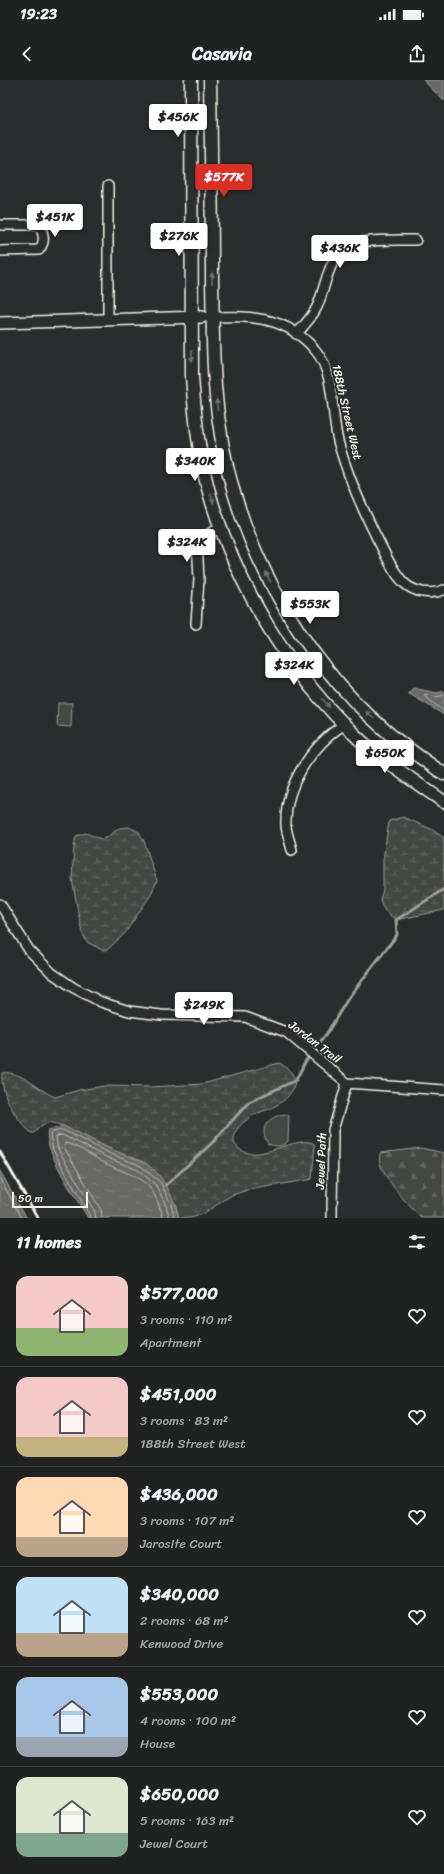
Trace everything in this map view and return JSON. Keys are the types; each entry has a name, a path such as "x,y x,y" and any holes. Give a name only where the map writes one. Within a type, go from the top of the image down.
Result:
{"main road":[{"path":"191,80 202,317 213,366 219,424 231,482 247,534 287,613 337,682 383,729 444,774"},
{"path":"210,80 202,317 195,411 211,498 221,527 248,592 268,628 295,669 360,740 444,802"}],"street":[{"path":"108,186 108,320"},
{"path":"0,225 34,225 41,228 44,237 43,245 39,250 0,251"},
{"path":"296,334 307,322 317,307 328,269 341,251 351,245 363,242 416,240"},
{"name":"188th Street West","path":"0,323 202,317 266,319 280,324 296,334 314,349 327,371 334,423 344,460 355,492 375,535 396,574 406,584 420,591 430,593 444,590"},
{"path":"196,624 199,578 197,541 221,527"},
{"path":"292,850 286,826 288,808 295,781 312,753 344,724"},
{"name":"Jordan Trail","path":"0,904 29,950 52,973 74,988 101,1002 129,1011 162,1015 245,1016 286,1032 347,1083"},
{"path":"347,1083 444,1090"},
{"name":"Jewel Path","path":"332,1218 333,1130 347,1083"}],"green space":[{"path":"58,703 72,703 71,727 57,726"},
{"path":"403,817 431,829 444,838 444,910 396,920 385,911 380,900 383,889 383,860 389,821"},
{"path":"129,827 139,832 144,841 157,881 150,896 125,933 107,950 102,950 87,942 82,933 72,879 76,836 86,833 101,839 106,838 119,828"},
{"path":"279,1063 287,1068 292,1074 294,1085 292,1091 288,1096 273,1107 255,1114 243,1123 235,1132 234,1143 241,1150 250,1153 261,1153 294,1143 313,1143 315,1145 312,1179 248,1190 232,1195 204,1213 192,1218 179,1218 175,1203 143,1162 112,1150 63,1126 50,1122 42,1125 34,1133 31,1133 20,1121 10,1106 2,1081 2,1073 16,1074 55,1097 79,1090 105,1086 149,1087 202,1084"},
{"path":"285,1114 289,1116 288,1141 279,1146 268,1144 264,1133 266,1124 279,1115"},
{"path":"421,1148 444,1153 444,1218 422,1218 391,1184 380,1163 380,1153"}],"water":[{"path":"423,80 444,80 444,101"},
{"path":"413,688 437,693 444,691 444,715 408,693"},
{"path":"63,1126 149,1166 166,1185 174,1201 179,1218 88,1218 55,1161 47,1138 48,1130"},
{"path":"0,1171 27,1218 0,1218"}],"waterway":[{"path":"166,1185 212,1143 249,1102 296,1080 305,1062 327,1033 349,997 397,935 396,920 444,889"}],"railway":[{"path":"0,1152 38,1218"}]}
